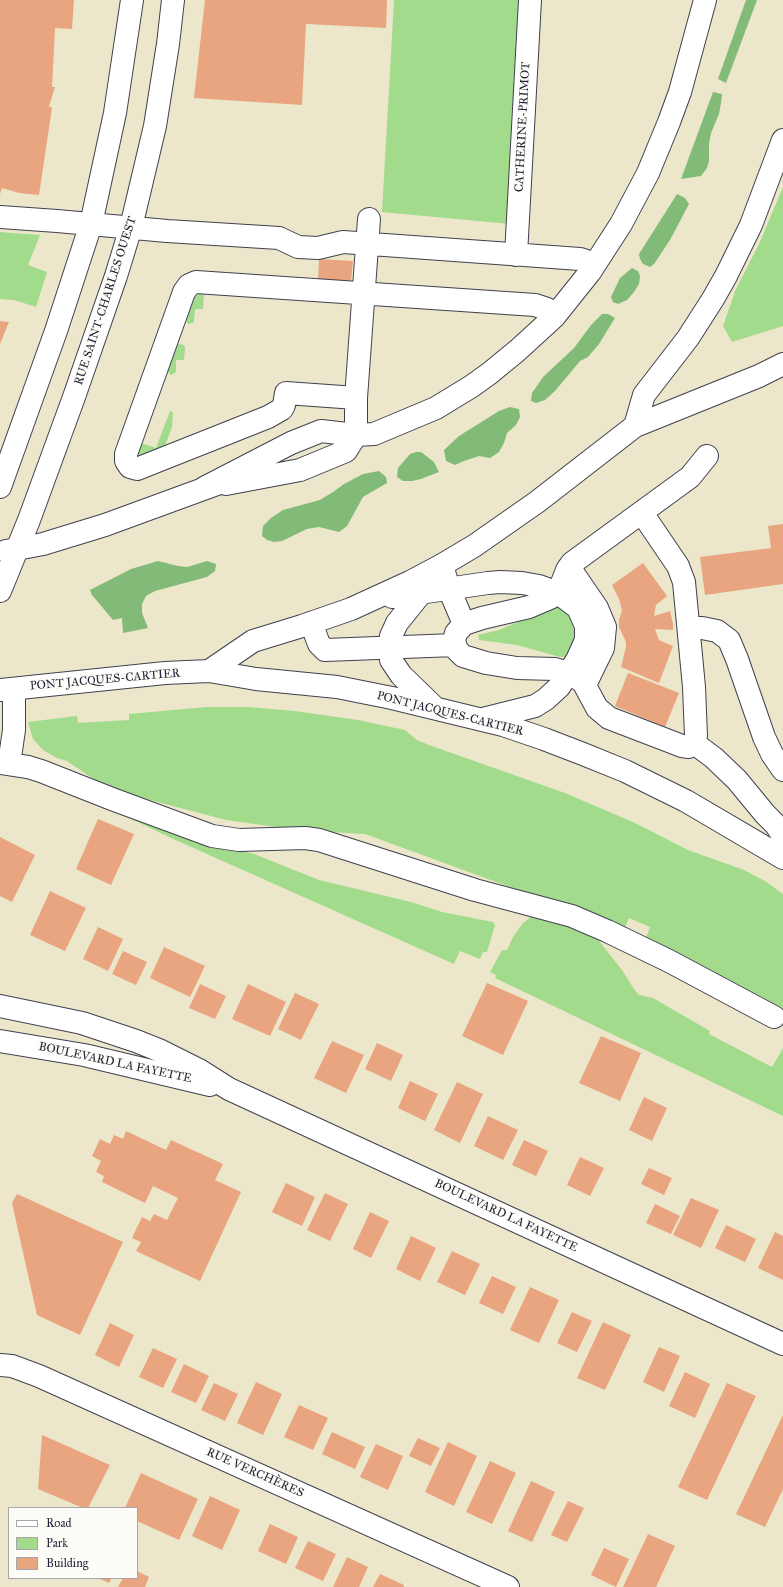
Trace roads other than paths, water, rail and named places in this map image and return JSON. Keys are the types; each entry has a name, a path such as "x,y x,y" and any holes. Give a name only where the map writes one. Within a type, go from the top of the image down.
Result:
{"street":[{"path":"0,487 56,331 91,224 115,114 132,0"},
{"name":"RUE SAINT-CHARLES OUEST","path":"0,591 8,550 74,397 116,276 131,227 144,177 156,120 168,44 172,0"},
{"name":"CATHERINE-PRIMOT","path":"516,255 530,0"},
{"path":"8,550 48,542 105,525 204,488 290,443 321,431 356,435 376,434 420,415 455,397 500,365 554,317 574,294 595,264 634,201 659,149 680,92 705,0"},
{"path":"635,426 644,395 688,338 726,276 751,225 783,140"},
{"path":"0,217 167,231 279,238 302,232 320,234 339,242 580,259 595,264"},
{"path":"204,488 300,470 346,451 356,435 356,398 370,219"},
{"path":"356,398 286,393 282,409 272,415 137,469 130,467 126,461 126,454 170,331 184,292 189,285 199,282 535,305 547,308 554,317"},
{"path":"209,671 253,641 311,623 372,600 442,565 474,546 543,498 635,426 759,376 783,364"},
{"path":"642,513 678,566 685,587 694,687 696,736 694,743 689,747 682,746 609,718 597,708 577,679 555,668 517,668 486,663 463,656 455,645 456,633 464,624 482,618 529,607 558,593 569,567 576,559 690,477 707,456"},
{"path":"442,565 449,589 464,624"},
{"path":"434,707 401,675 391,660 390,648 391,636 397,623 442,565"},
{"path":"483,720 540,703 559,687 577,679 603,648 605,627 597,608 569,567"},
{"path":"372,600 488,583 512,582 539,586 558,593 578,608 586,626 584,646 577,679"},
{"path":"311,623 319,644 325,650 455,645"},
{"path":"689,628 702,628 717,631 729,640 764,736 772,754 783,770"},
{"name":"PONT JACQUES-CARTIER","path":"7,691 82,681 165,673 209,671 256,679 337,687 434,707 483,720 544,739 624,771 704,811 783,858"},
{"path":"7,691 14,730 4,764 41,771 212,836 239,840 305,838 319,840 475,890 572,916 648,951 774,1017"},
{"path":"694,743 706,751 729,772 776,825 783,836"},
{"name":"BOULEVARD LA FAYETTE","path":"0,1006 82,1023 130,1038 182,1061 228,1089 783,1344"},
{"name":"BOULEVARD LA FAYETTE","path":"0,1041 84,1055 228,1089"},
{"name":"RUE VERCHÈRES","path":"0,1365 12,1366 39,1376 508,1587"}]}
